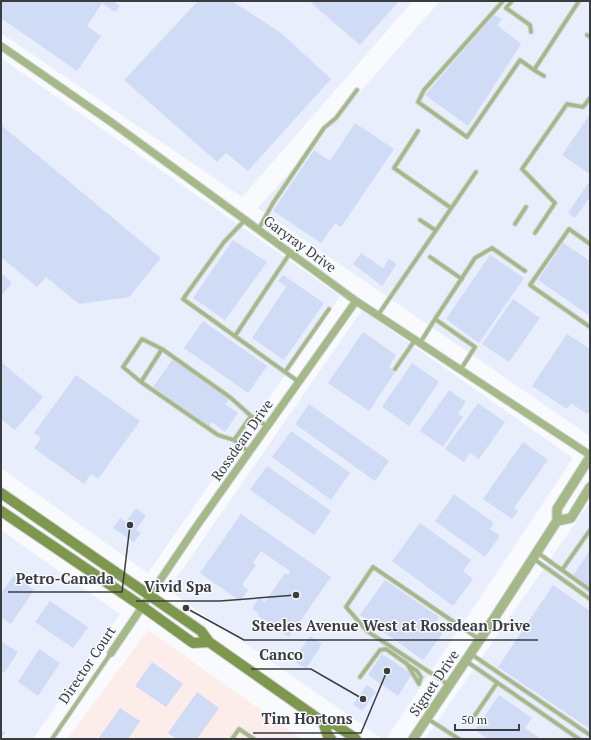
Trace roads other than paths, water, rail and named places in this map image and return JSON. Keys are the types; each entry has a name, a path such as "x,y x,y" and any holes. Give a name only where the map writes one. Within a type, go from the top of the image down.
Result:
{"main road":[{"path":"1,493 201,631 209,642 323,722 336,725 356,739"},
{"path":"1,511 143,607 193,643 209,642"},
{"path":"323,722 328,736 331,739"}],"street":[{"name":"Garyray Drive","path":"1,46 111,122 356,301 590,456"},
{"name":"Rossdean Drive","path":"143,607 196,527 356,301"},
{"name":"Signet Drive","path":"413,739 557,522 557,509 590,456"},
{"path":"557,522 571,518 590,487"},
{"name":"Director Court","path":"111,652 143,607"}],"lane":[{"path":"503,1 424,90 418,102 466,137 520,60 544,76"},
{"path":"512,1 506,8 530,25 531,32"},
{"path":"534,70 579,1"},
{"path":"258,230 273,203 324,128 336,118 357,90"},
{"path":"535,233 555,202 522,169 567,104 583,107 590,98"},
{"path":"418,131 394,168 451,208"},
{"path":"378,315 476,172"},
{"path":"515,224 526,207"},
{"path":"245,220 224,242 183,299 299,382"},
{"path":"420,220 435,230"},
{"path":"590,244 569,229 530,285 590,326"},
{"path":"396,369 435,319 476,258 492,248 525,271"},
{"path":"235,336 290,253"},
{"path":"430,257 462,279"},
{"path":"285,372 328,310"},
{"path":"435,319 475,347 460,370"},
{"path":"250,452 234,440 218,436 122,367 142,339 162,350 231,398 251,416 267,427"},
{"path":"141,382 162,350"},
{"path":"234,440 251,416"},
{"path":"562,570 590,530"},
{"path":"535,556 562,570 590,590"},
{"path":"535,556 590,599"},
{"path":"449,686 367,631 346,607 373,567 480,640"},
{"path":"360,677 380,650 386,648 407,664 419,684"},
{"name":"Director Court","path":"52,739 111,652"},
{"path":"468,657 497,683 579,739"},
{"path":"468,657 590,735"},
{"path":"471,721 497,683"},
{"path":"427,718 459,739"},
{"path":"232,739 239,729 254,739"},
{"path":"449,739 452,734"}],"place":[{"name":"Petro-Canada","path":"130,525"},
{"name":"Vivid Spa","path":"296,595"},
{"name":"Steeles Avenue West at Rossdean Drive","path":"186,608"},
{"name":"Tim Hortons","path":"387,671"},
{"name":"Canco","path":"363,699"}]}
